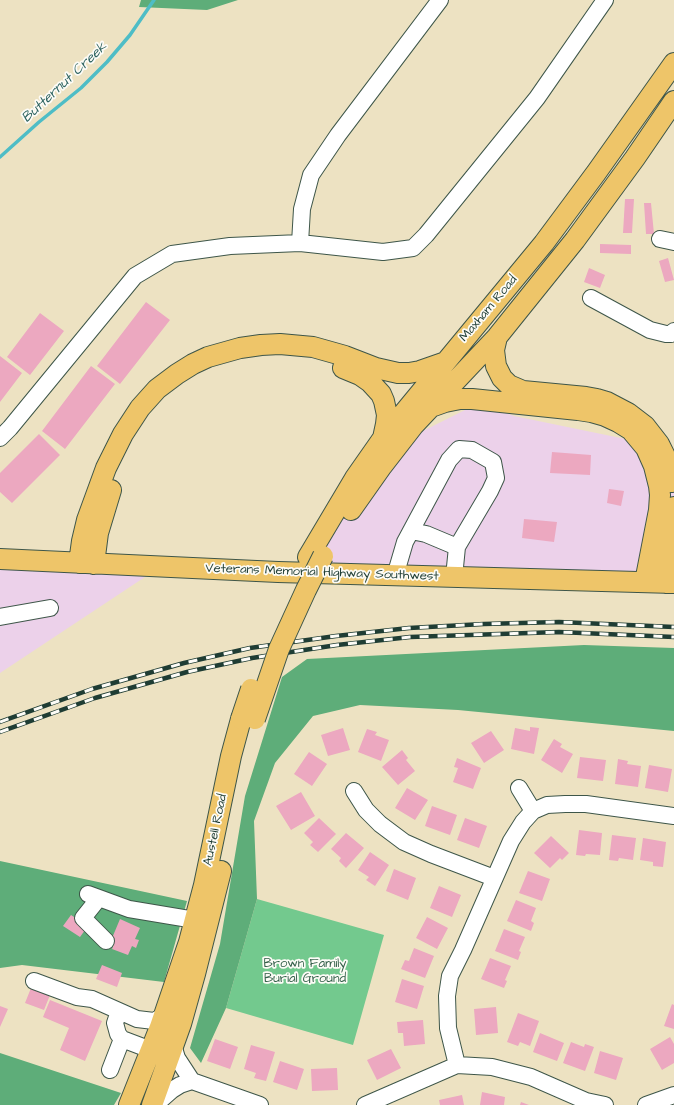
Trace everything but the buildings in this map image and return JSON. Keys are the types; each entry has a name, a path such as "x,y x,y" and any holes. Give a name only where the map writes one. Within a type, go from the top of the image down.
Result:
{"main road":[{"name":"Maxham Road","path":"316,556 383,438 558,225 674,63"},
{"name":"Maxham Road","path":"337,520 367,486 393,450 497,337 601,206 674,101"},
{"path":"497,337 494,350 496,366 502,378 509,385 523,391 586,397 607,402 628,413 645,426 654,436 665,456 672,477 674,492"},
{"path":"87,564 82,541 87,520 106,468 117,444 136,414 157,389 193,364 208,357 240,348 280,344 313,347 326,350 376,368 398,373 420,371 445,362"},
{"path":"87,564 98,533 108,496 119,470 140,430 155,408 166,398 181,385 207,370 238,360 276,354 313,359 360,374 381,394 384,401 386,424 383,438"},
{"path":"431,407 452,401 472,399 578,410 604,416 631,430 646,448 654,466 658,476 660,496 645,582"},
{"path":"670,583 668,540 674,507"},
{"name":"Austell Road","path":"152,1105 181,1024 218,887 243,767 248,719 270,636 316,556"},
{"name":"Veterans Memorial Highway Southwest","path":"0,559 278,572 670,583"},
{"name":"Austell Road","path":"129,1105 151,1050 189,942 204,885 231,756 248,719"}],"street":[{"path":"300,243 302,209 311,175 338,135 440,0"},
{"path":"0,438 15,422 135,276 172,254 230,246 300,243 383,252 413,248 426,235 537,98 606,0"},
{"path":"591,298 650,330 666,334 671,334 674,331"},
{"path":"394,576 405,542 449,460 458,449 472,450 493,462 496,478 457,547 454,577"},
{"path":"411,532 426,534 457,547"},
{"path":"0,617 50,608"},
{"path":"519,788 533,810"},
{"path":"354,791 366,810 380,824 404,842 494,878"},
{"path":"457,1065 448,1028 447,996 450,976 511,841 523,822 533,810 547,805 586,804 674,816"},
{"path":"106,941 83,918 93,896 129,909 195,920"},
{"path":"34,981 77,997 92,999 137,1019 154,1021 163,1016"},
{"path":"119,1011 116,1023 118,1034 122,1039 151,1050"},
{"path":"110,1070 122,1039"},
{"path":"173,1045 178,1058 192,1081"},
{"path":"365,1105 457,1065 492,1067 531,1077 586,1101 605,1105"},
{"path":"155,1105 172,1090 180,1085 192,1081 260,1105"},
{"path":"646,1105 673,1098"}],"shaded area":[{"path":"479,403 514,416 674,449 674,589 292,581 361,462"},
{"path":"0,565 151,573 0,673"}],"green space":[{"path":"141,0 238,0 207,10 139,7"},
{"path":"584,645 674,648 674,731 458,710 360,705 313,716 275,763 254,821 257,899 226,1008 201,1063 190,1048 220,944 245,796 282,677 307,659"},
{"path":"0,861 187,901 164,982 22,965 0,968"},
{"name":"Brown Family Burial Ground","path":"257,899 384,935 353,1045 226,1008"},
{"path":"0,1053 121,1093 114,1105 0,1105"}],"waterway":[{"name":"Butternut Creek","path":"0,157 39,122 81,88 107,62 130,35 154,0"}],"railway":[{"path":"0,722 92,689 184,663 250,648 409,628 484,624 559,622 674,627"},
{"path":"0,732 95,698 187,672 252,658 337,645 410,637 559,632 674,637"}]}
